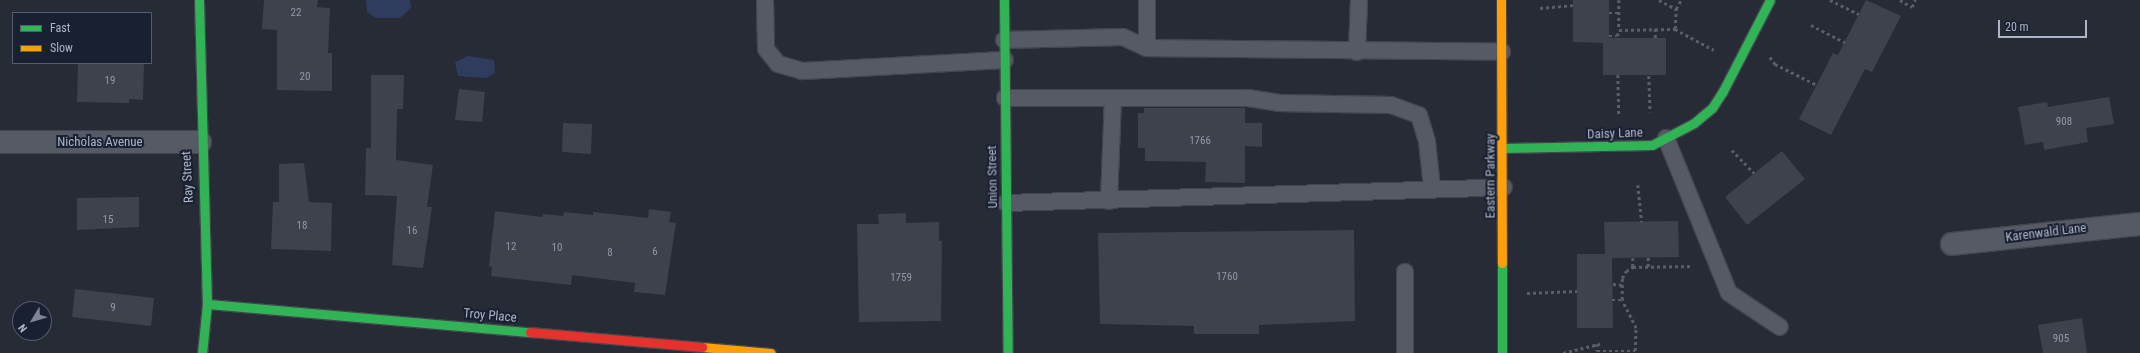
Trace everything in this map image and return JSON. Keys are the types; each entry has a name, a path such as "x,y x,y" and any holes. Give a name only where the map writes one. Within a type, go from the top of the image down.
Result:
{"street":[{"name":"Ray Street","path":"199,0 200,142 207,304 202,353"},
{"name":"Union Street","path":"1004,0 1008,353"},
{"name":"Eastern Parkway","path":"1501,0 1504,148 1502,353"},
{"name":"Daisy Lane","path":"1504,148 1625,148 1652,145 1666,138 1712,108 1755,33 1770,0"},
{"name":"Nicholas Avenue","path":"0,142 200,142"},
{"name":"Karenwald Lane","path":"1952,244 2140,224"},
{"name":"Troy Place","path":"207,304 714,351 771,353"}],"lane":[{"path":"765,0 766,49 778,64 802,71 1004,60"},
{"path":"1147,0 1147,48"},
{"path":"1357,52 1360,0"},
{"path":"1004,40 1123,38 1147,48 1357,52 1502,52"},
{"path":"1005,98 1248,98 1278,102 1391,105 1419,114 1428,141 1432,188"},
{"path":"1109,201 1114,98"},
{"path":"1666,138 1729,293 1780,327"},
{"path":"1006,203 1109,201 1432,188 1504,187"},
{"path":"1405,272 1405,353"}],"path":[{"path":"1609,36 1617,36 1619,30 1618,0"},
{"path":"1659,0 1676,9"},
{"path":"1675,29 1676,9 1681,0"},
{"path":"1830,0 1859,14"},
{"path":"1900,0 1912,6 1915,0"},
{"path":"1540,8 1573,5"},
{"path":"1609,13 1619,13"},
{"path":"1812,25 1845,42"},
{"path":"1655,29 1655,38"},
{"path":"1619,30 1675,29 1716,52"},
{"path":"1755,33 1775,64 1817,85"},
{"path":"1618,75 1619,115"},
{"path":"1649,76 1650,112"},
{"path":"1732,150 1754,173"},
{"path":"1638,185 1642,222"},
{"path":"1563,353 1599,344 1598,351 1635,351 1636,328 1622,300 1622,285 1626,271 1633,267 1692,267 1714,256"},
{"path":"1648,257 1648,267"},
{"path":"1633,258 1633,267"},
{"path":"1613,284 1622,285"},
{"path":"1502,294 1577,291"},
{"path":"1612,300 1622,300"}],"water":[{"path":"366,0 410,0 411,8 400,18 376,18 367,12"},
{"path":"468,56 494,60 495,73 486,78 458,76 455,62"}],"building":[{"path":"264,0 318,0 317,7 330,8 328,53 332,53 332,91 277,90 277,30 262,29"},
{"path":"1573,0 1609,0 1609,38 1666,38 1666,75 1603,75 1603,43 1573,42"},
{"path":"1866,0 1901,16 1872,72 1865,69 1831,135 1799,119 1833,53 1838,55"},
{"path":"78,64 144,64 143,100 129,99 129,103 77,102"},
{"path":"371,75 404,75 403,109 397,109 396,160 433,165 427,207 432,207 423,268 392,265 397,196 365,195 366,148 371,148"},
{"path":"459,89 485,92 482,122 455,120"},
{"path":"2109,97 2114,124 2086,128 2088,142 2044,150 2043,142 2025,145 2018,107 2047,102 2048,107"},
{"path":"1144,108 1245,108 1245,123 1262,123 1262,147 1245,146 1245,183 1205,182 1206,162 1145,161 1145,148 1138,148 1138,113 1144,113"},
{"path":"563,123 592,124 591,154 562,152"},
{"path":"1782,151 1805,179 1747,225 1725,197"},
{"path":"304,163 309,202 332,203 331,251 271,249 273,202 279,202 279,164"},
{"path":"139,197 139,227 77,230 77,198"},
{"path":"649,209 671,212 669,222 676,223 665,295 634,292 635,283 572,275 571,285 491,276 492,267 489,266 495,211 542,217 543,214 563,216 564,212 593,215 593,212 648,218"},
{"path":"906,213 906,223 939,222 939,241 942,241 941,321 859,322 857,224 879,224 878,214"},
{"path":"1678,221 1679,257 1612,258 1613,328 1577,328 1577,254 1605,254 1604,222"},
{"path":"1354,230 1355,321 1259,325 1259,334 1194,334 1194,326 1100,324 1098,233"},
{"path":"75,289 154,298 151,326 72,317"},
{"path":"2082,318 2087,353 2043,353 2038,325"}],"traffic: fast":[{"path":"199,0 207,304 202,353"},
{"path":"1004,0 1008,353"},
{"path":"1504,148 1652,145 1694,123 1712,108 1723,91 1770,0"},
{"path":"1502,263 1502,353"},
{"path":"207,304 530,332"}],"traffic: slow":[{"path":"1501,0 1502,263"},
{"path":"702,347 771,353"}],"traffic: jam":[{"path":"530,332 702,347"}]}
